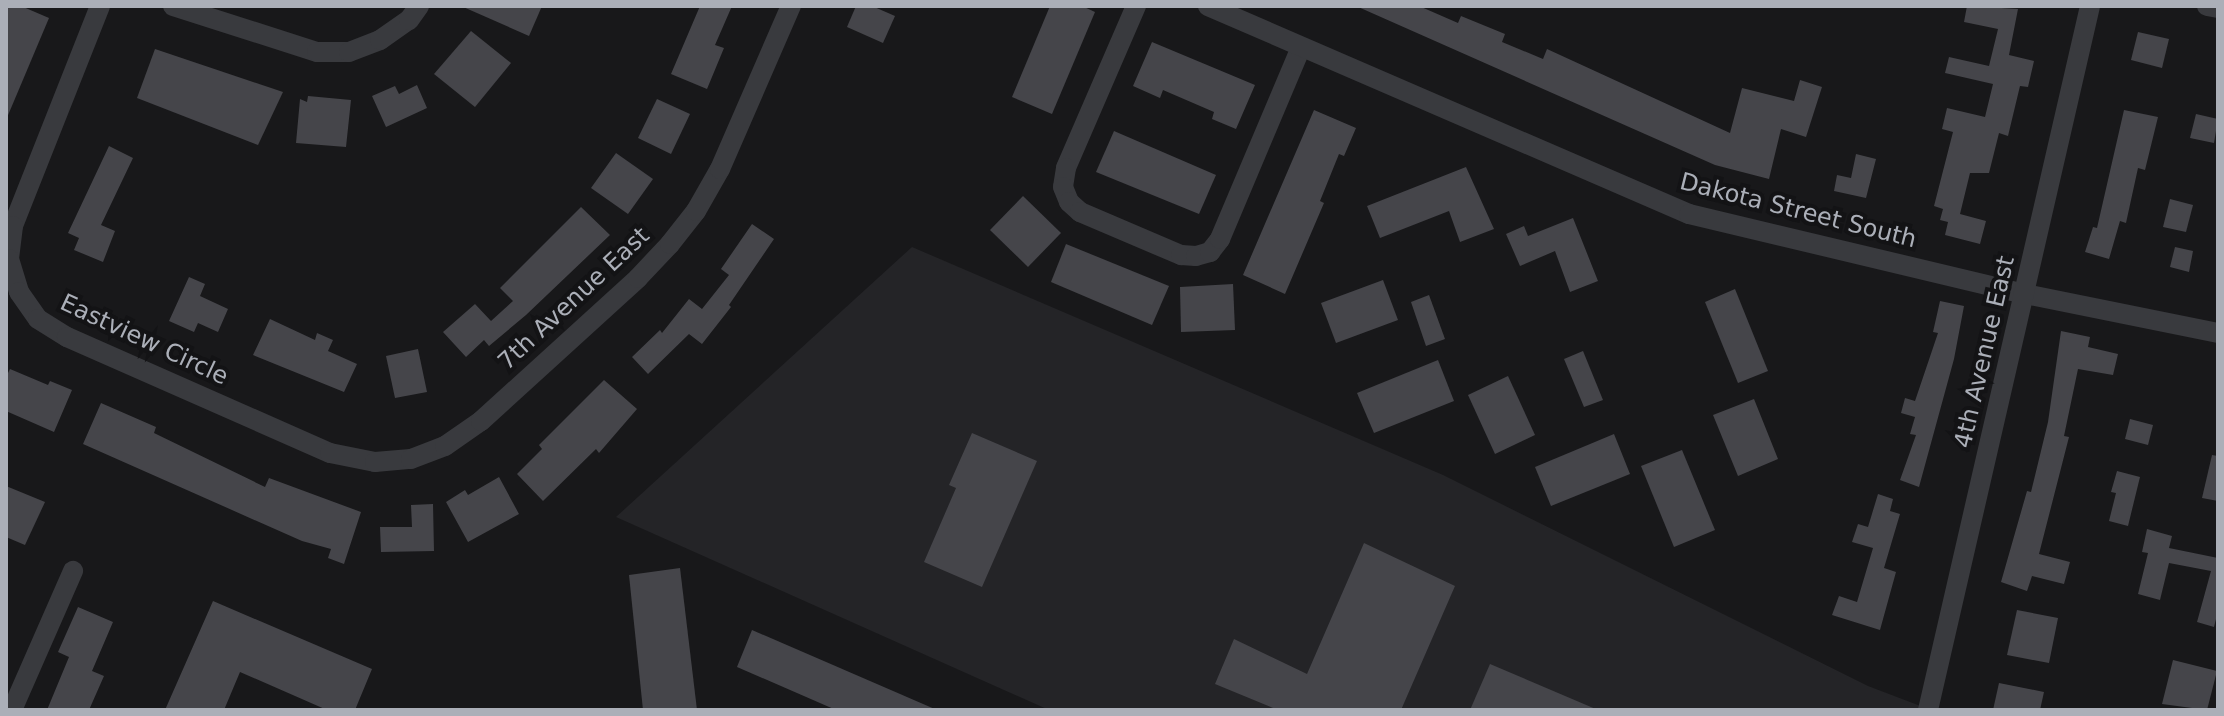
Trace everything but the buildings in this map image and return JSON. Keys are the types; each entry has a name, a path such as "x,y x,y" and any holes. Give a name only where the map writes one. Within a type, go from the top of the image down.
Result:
{"street":[{"name":"Eastview Circle","path":"100,6 13,226 9,259 19,292 38,319 67,337 330,453 375,462 411,459"},
{"path":"173,6 317,52 349,52 380,40 409,20 419,6"},
{"name":"7th Avenue East","path":"411,459 445,446 481,421 638,278 670,244 696,211 720,169 791,6"},
{"path":"1136,6 1066,168 1063,187 1069,202 1080,212 1181,255 1196,256 1210,252 1220,239 1301,47"},
{"name":"Dakota Street South","path":"1208,6 1689,214 2025,294 2218,333"},
{"name":"4th Avenue East","path":"1928,710 2090,6"},
{"path":"2207,6 2218,8"},
{"path":"12,710 73,571"}],"shaded area":[{"path":"912,247 1443,475 1868,686 1931,710 1049,710 616,517"}]}
